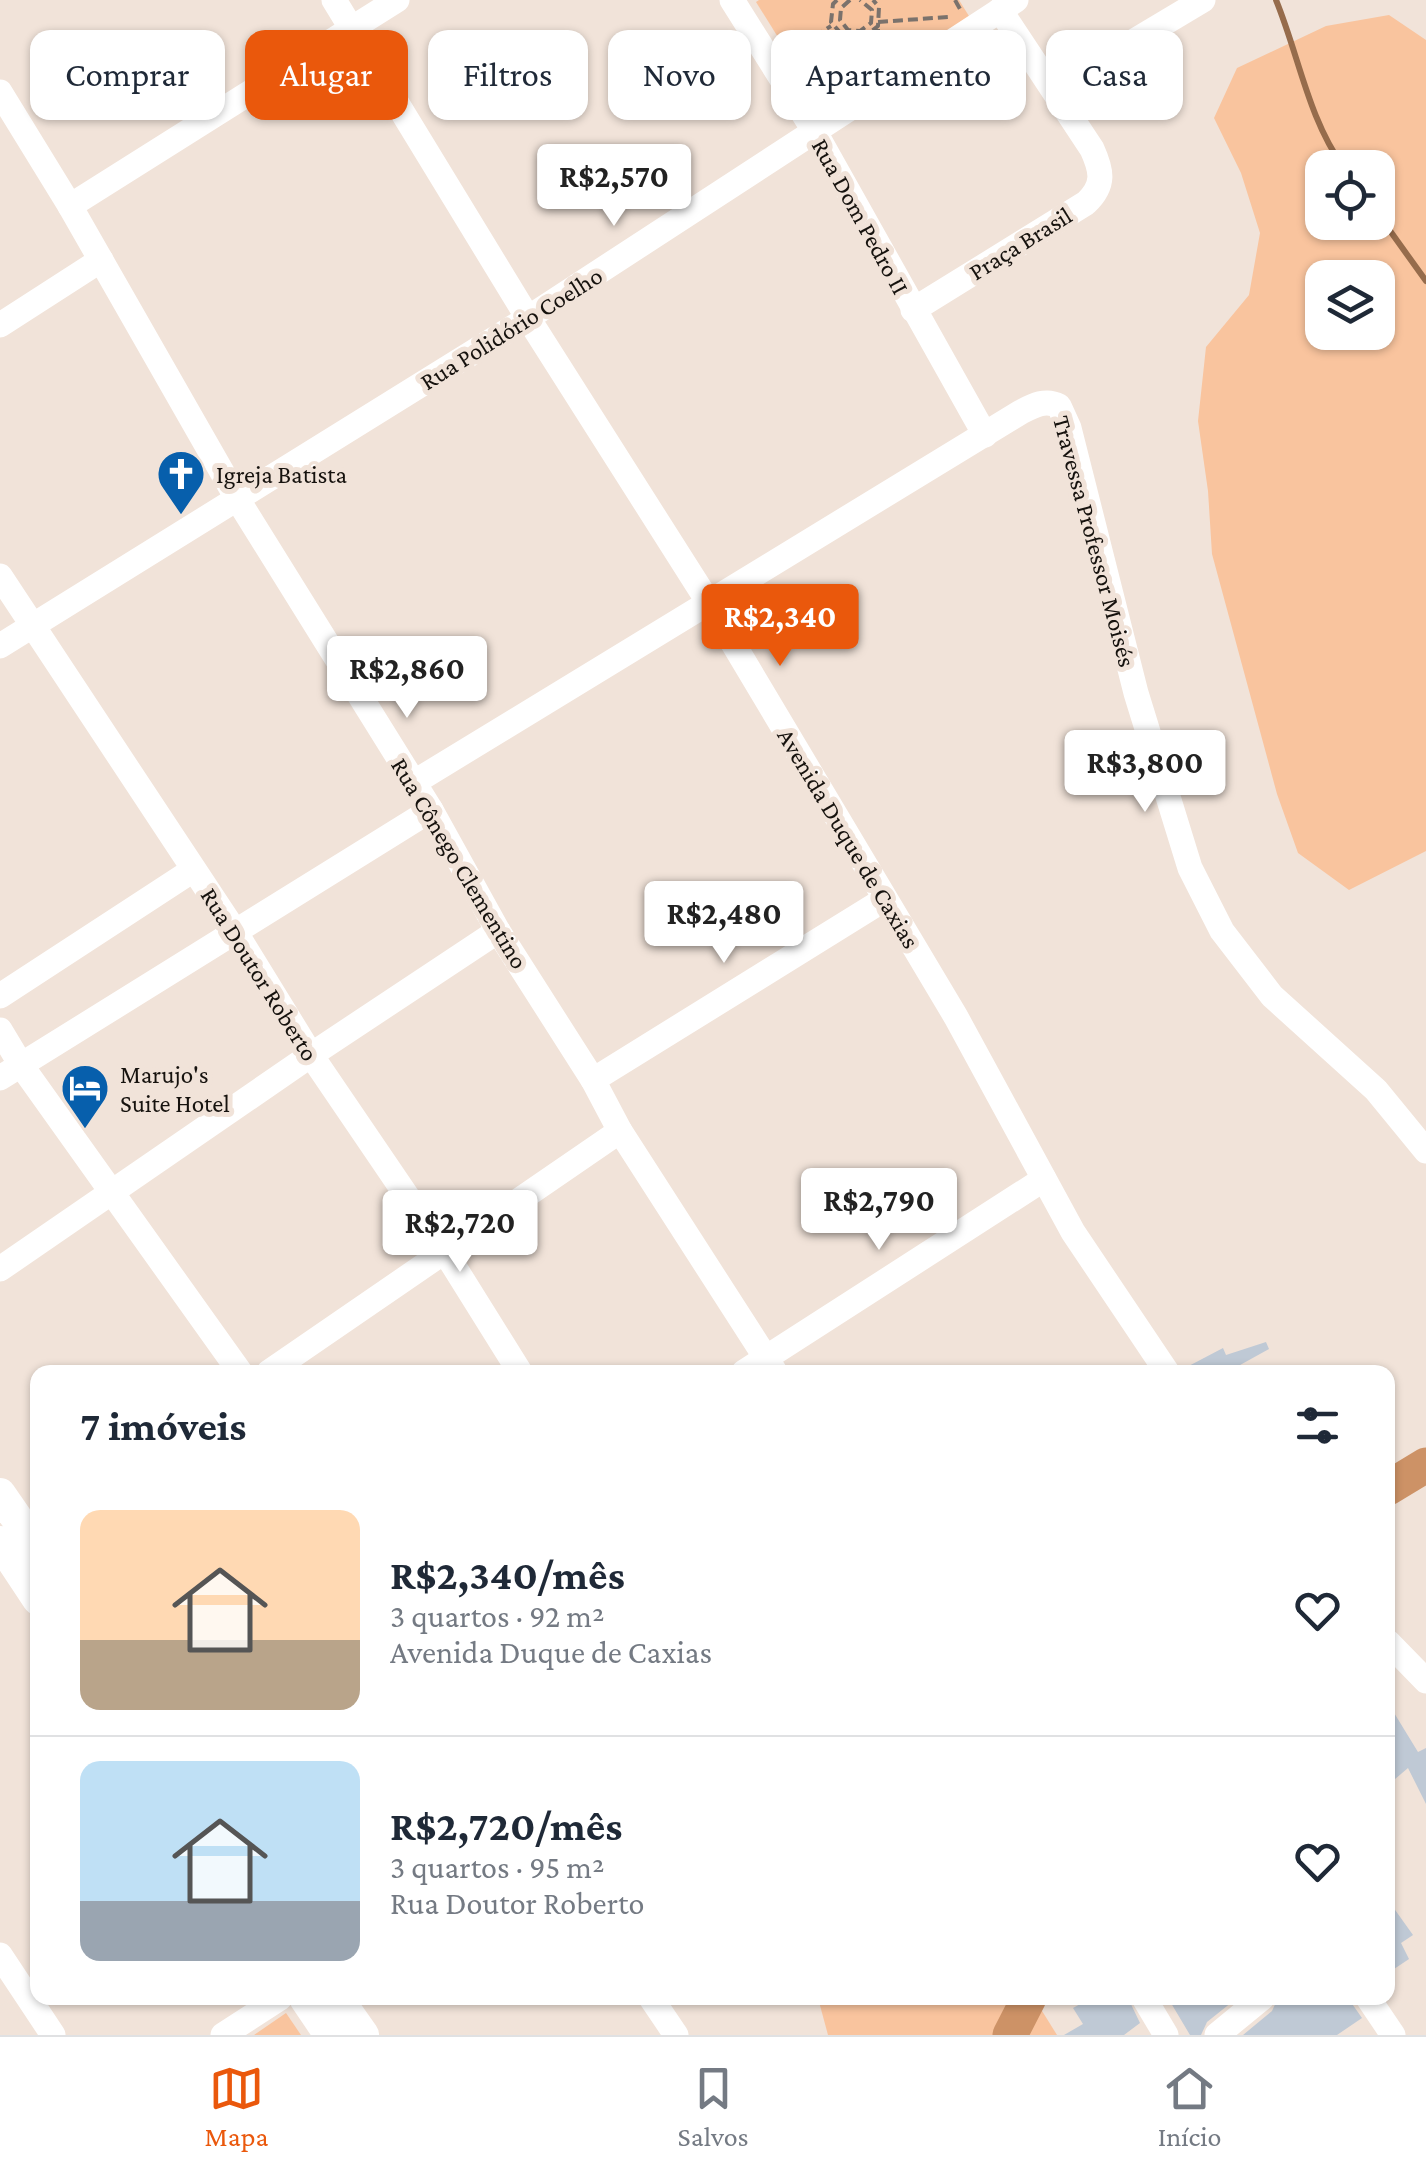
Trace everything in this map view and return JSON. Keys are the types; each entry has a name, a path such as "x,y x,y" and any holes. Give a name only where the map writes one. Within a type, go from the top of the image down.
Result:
{"main road":[{"path":"0,1494 30,1577"},
{"path":"310,2005 330,2035"},
{"path":"342,2005 363,2035"}],"street":[{"name":"Avenida Duque de Caxias","path":"334,0 528,318 709,603 956,1017 1074,1232 1162,1365"},
{"path":"70,206 397,0"},
{"name":"Rua Dom Pedro II","path":"732,0 771,62"},
{"path":"1153,30 1203,0"},
{"name":"Praça Brasil","path":"1008,5 1046,74"},
{"name":"Rua Polidório Coelho","path":"0,646 528,318 1008,5"},
{"name":"Rua Cônego Clementino","path":"0,92 70,206 238,500 430,810 498,931 593,1080 620,1131 771,1365"},
{"name":"Rua Dom Pedro II","path":"807,120 985,435"},
{"name":"Praça Brasil","path":"913,310 1097,193 1102,170 1074,120"},
{"path":"0,325 101,260"},
{"name":"Travessa Professor Moisés","path":"413,783 1035,405 1053,402 1059,406 1076,451 1136,693 1190,868 1222,931 1272,996 1376,1090 1426,1152"},
{"name":"Rua Doutor Roberto","path":"0,576 516,1365"},
{"path":"11,1072 430,810"},
{"path":"0,996 193,870"},
{"path":"593,1080 885,899"},
{"path":"0,1269 498,931"},
{"path":"0,1030 11,1072 111,1192 235,1365"},
{"path":"279,1365 620,1131"},
{"path":"771,1365 1044,1179"},
{"path":"1395,1649 1426,1681"},
{"path":"0,1955 30,2001"},
{"path":"32,2005 52,2035"},
{"path":"223,2035 269,2005"},
{"path":"656,2005 676,2035"},
{"path":"1148,2005 1166,2035"},
{"path":"1217,2035 1253,2005"},
{"path":"1373,2005 1393,2035"}],"path":[{"path":"837,0 833,4 833,25 838,30"},
{"path":"850,0 841,8 840,20 848,30 860,32 871,23 872,10 860,0"},
{"path":"874,0 879,7 878,30"},
{"path":"872,30 878,24 964,16"},
{"path":"826,30 840,20"}],"shaded area":[{"path":"959,0 972,21 957,30 773,30 756,2"},
{"path":"1389,15 1426,40 1426,851 1349,890 1298,853 1277,794 1212,554 1198,421 1206,347 1249,295 1260,233 1241,173 1214,118 1237,68 1326,26"},
{"path":"820,2005 1038,2005 1057,2035 828,2035"},
{"path":"286,2013 301,2035 254,2035"}],"building":[{"path":"1266,1342 1269,1349 1240,1365 1191,1365 1223,1348 1226,1355"},
{"path":"1395,1714 1418,1752 1426,1748 1426,1804 1408,1768 1395,1779"},
{"path":"1395,1910 1413,1935 1401,1943 1409,1959 1395,1968"},
{"path":"1131,2005 1140,2023 1124,2035 1064,2035 1083,2024 1073,2008"},
{"path":"1172,2005 1228,2005 1207,2022 1201,2035 1190,2035"},
{"path":"1275,2005 1353,2005 1362,2018 1337,2035 1243,2035"}],"waterway":[{"path":"1276,0 1313,108 1333,150"},
{"path":"1395,238 1426,281"},
{"path":"1395,1484 1426,1465"},
{"path":"1010,2035 1025,2005"}],"place":[{"name":"Igreja Batista","path":"181,516"},
{"name":"Marujo's Suite Hotel","path":"85,1130"}]}
